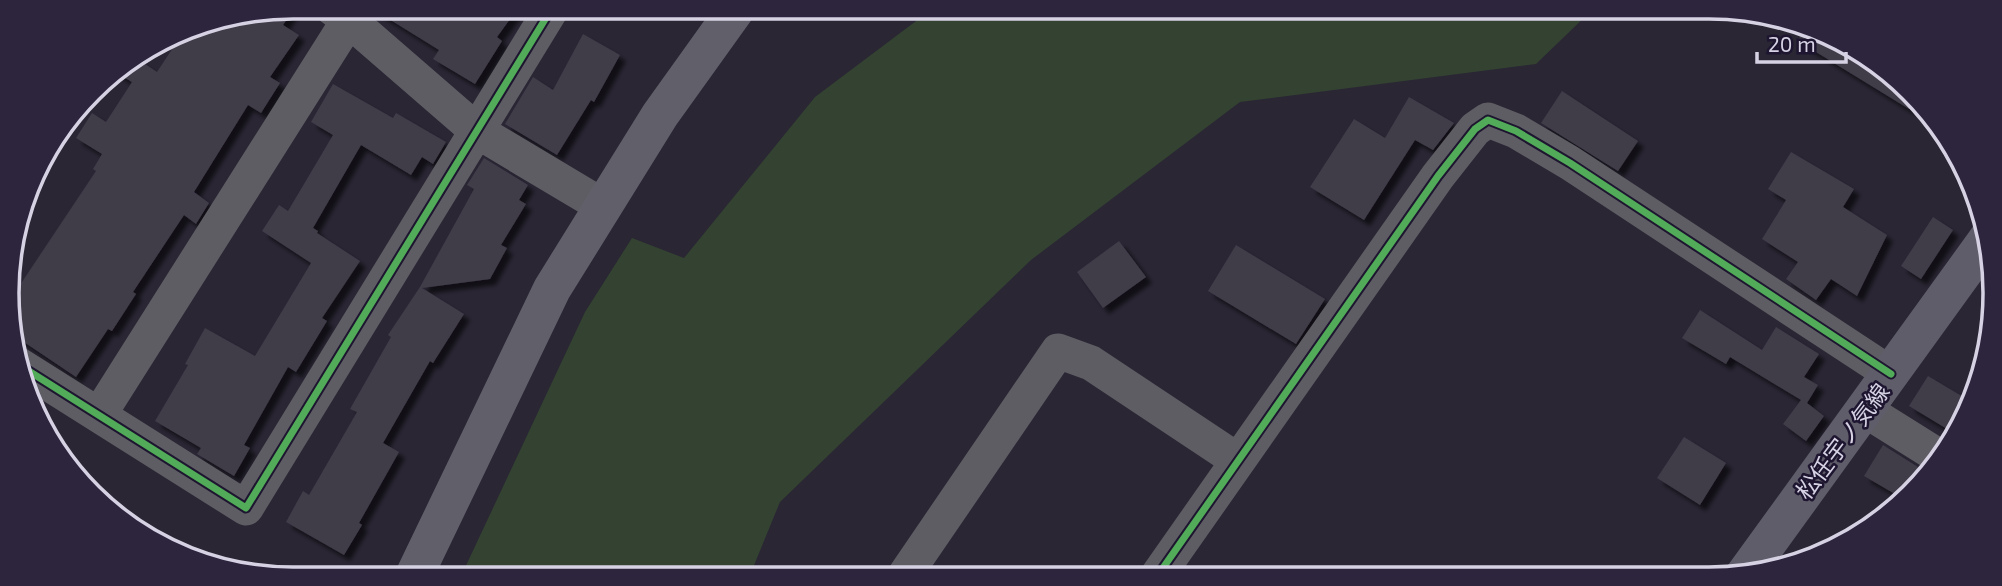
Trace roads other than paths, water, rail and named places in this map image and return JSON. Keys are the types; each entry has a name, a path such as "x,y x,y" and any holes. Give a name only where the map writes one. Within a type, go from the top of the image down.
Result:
{"main road":[{"name":"松任宇ノ気線","path":"1754,562 1979,251"}],"street":[{"path":"99,415 341,19"},
{"path":"355,19 477,131 601,205"},
{"path":"32,373 246,508 545,19"},
{"path":"418,567 552,289 601,205 660,115 729,19"},
{"path":"1163,567 1438,176 1475,129 1488,120 1516,131 1570,163 1891,374"},
{"path":"910,567 1058,351 1091,363 1237,460"},
{"path":"1865,410 1932,452"}]}
